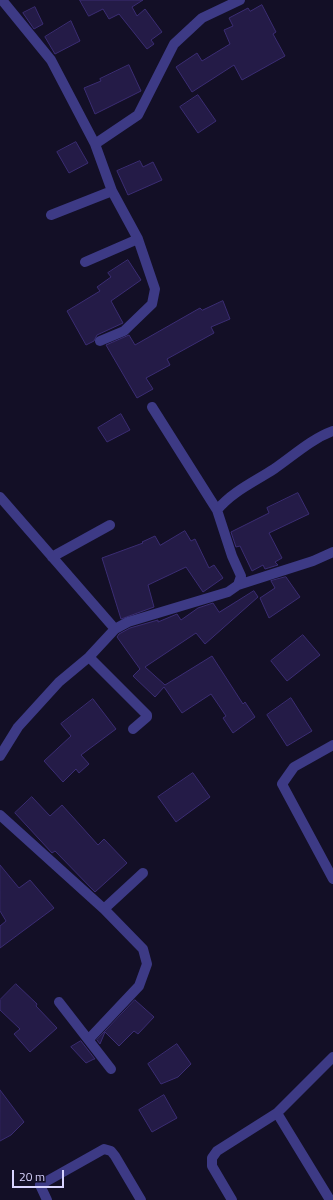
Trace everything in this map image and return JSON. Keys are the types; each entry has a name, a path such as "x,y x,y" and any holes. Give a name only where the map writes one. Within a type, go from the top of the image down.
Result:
{"street":[{"path":"2,0 51,60 95,144 112,191 138,239 155,289 152,304 124,331 100,341"},
{"path":"95,144 138,116 174,44 202,18 240,0"},
{"path":"51,215 112,191"},
{"path":"84,262 138,239"},
{"path":"152,407 217,510 232,556 241,576 238,584"},
{"path":"217,510 242,487 268,473 322,435 333,431"},
{"path":"0,497 115,629"},
{"path":"52,557 110,525"},
{"path":"0,756 18,727 59,682 89,657 115,629 128,622 228,592 238,584 313,561 333,552"},
{"path":"89,657 147,715 147,717 133,728"},
{"path":"333,744 294,767 282,784 333,879"},
{"path":"0,815 104,909 143,949 147,964 139,986 89,1039"},
{"path":"104,909 143,873"},
{"path":"60,1002 112,1069"},
{"path":"232,1200 212,1166 212,1158 217,1150 277,1113 333,1057"},
{"path":"277,1113 330,1200"},
{"path":"47,1200 40,1185 104,1149 110,1151 115,1156 141,1200"}],"building":[{"path":"80,0 143,0 132,7 137,16 145,9 162,32 151,40 154,44 147,49 119,14 109,19 103,9 89,16"},
{"path":"262,5 276,32 273,34 285,56 242,80 234,65 192,92 176,67 197,53 202,61 230,44 224,30 233,26 229,18 248,8 250,11"},
{"path":"35,7 43,24 34,29 23,13"},
{"path":"71,21 80,41 55,54 45,37"},
{"path":"129,65 141,91 95,114 84,88 101,81 100,79"},
{"path":"198,95 216,121 198,133 180,107"},
{"path":"76,142 88,163 69,173 57,152"},
{"path":"140,161 143,167 153,162 162,180 128,195 117,171"},
{"path":"128,260 141,280 111,301 123,323 97,335 94,341 86,345 67,311 100,291 97,287 111,277 108,273"},
{"path":"223,301 230,319 211,327 214,333 167,359 170,365 146,378 153,389 137,398 106,345 129,335 135,345 200,308 202,310"},
{"path":"121,414 130,430 107,442 98,428"},
{"path":"298,493 309,514 269,533 282,558 275,562 278,565 265,569 263,565 252,571 240,546 236,547 231,532 269,513 267,508"},
{"path":"185,531 191,541 195,539 209,568 214,565 223,578 203,592 186,567 148,585 154,607 121,619 102,558 143,543 142,542 155,536 160,545"},
{"path":"286,577 300,597 269,618 260,598 275,588 271,581"},
{"path":"254,591 258,597 205,644 196,633 145,667 165,685 212,656 243,704 245,702 255,717 233,733 223,718 226,716 211,694 182,713 164,687 155,697 133,676 140,669 117,637 119,634 130,628 158,620 158,622 177,614 181,620 198,608 213,603 219,612"},
{"path":"303,635 320,655 287,681 271,661"},
{"path":"291,698 312,731 287,746 267,715"},
{"path":"93,699 116,729 81,755 89,764 79,773 76,769 63,782 44,761 71,736 61,724"},
{"path":"193,773 210,797 176,822 158,797"},
{"path":"32,797 50,816 62,805 98,845 104,839 127,863 95,892 55,851 52,853 15,813"},
{"path":"0,865 19,888 30,880 54,908 0,948 0,926 6,921 0,911"},
{"path":"16,984 37,1004 36,1006 57,1028 30,1052 14,1034 20,1029 0,1010 0,1000"},
{"path":"135,1000 154,1017 138,1034 134,1031 119,1046 105,1032 100,1044 97,1040"},
{"path":"81,1041 95,1059 86,1063 71,1047"},
{"path":"177,1044 191,1064 178,1077 161,1084 148,1064"},
{"path":"0,1090 24,1122 11,1135 0,1141"},
{"path":"164,1095 177,1118 152,1132 139,1110"}]}
